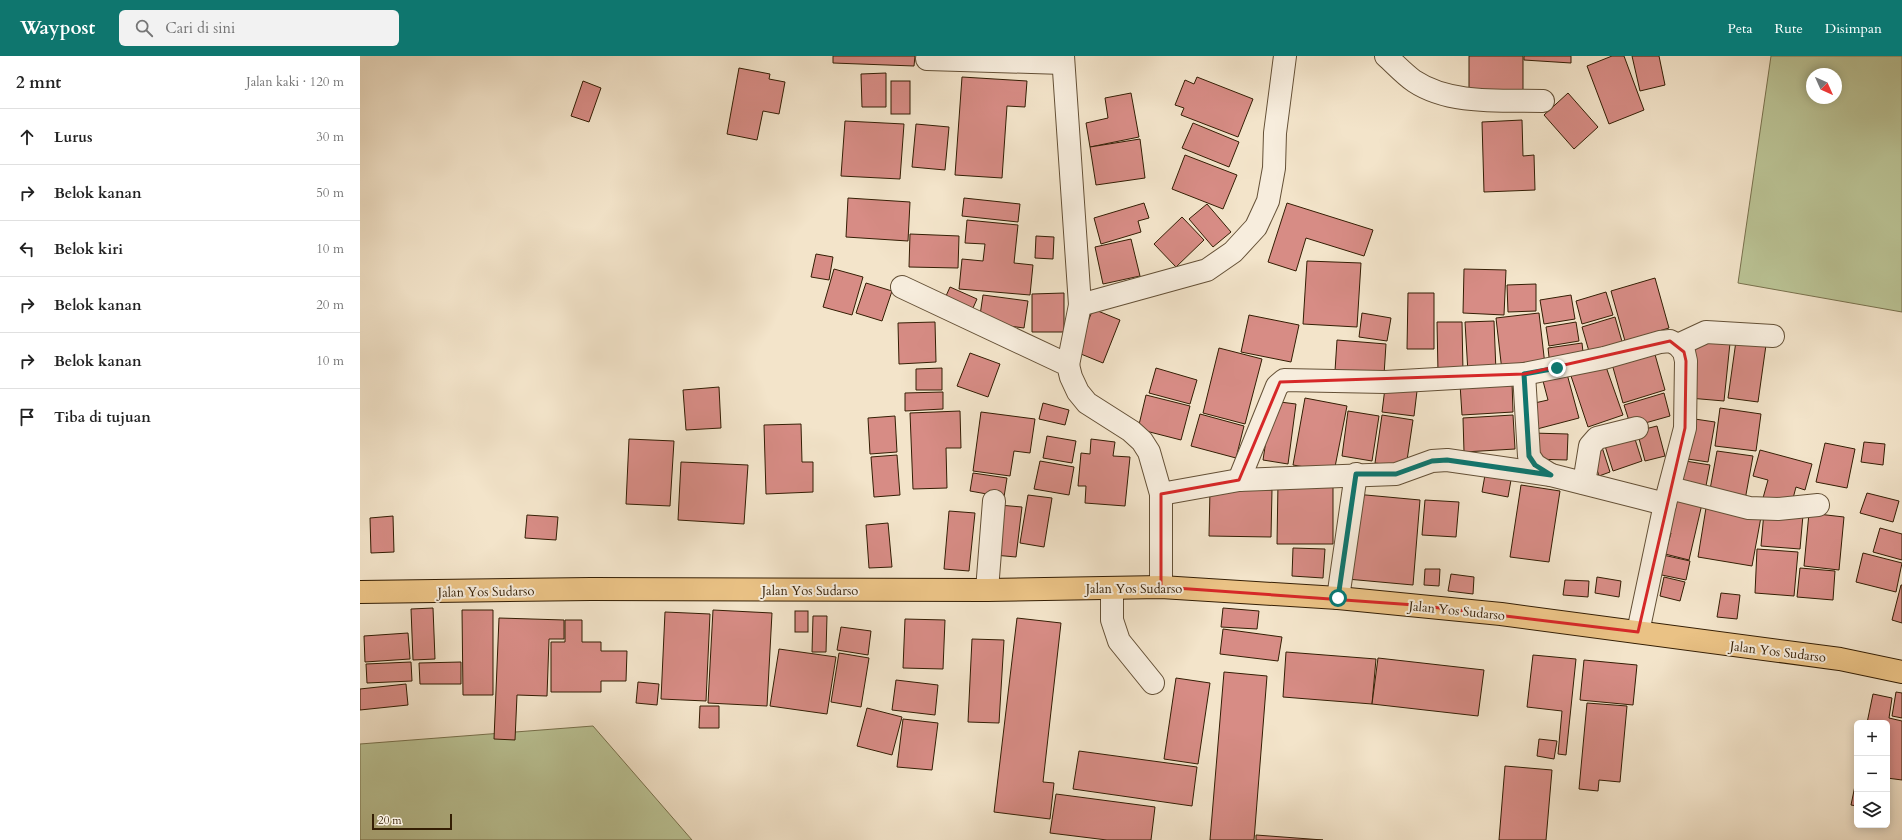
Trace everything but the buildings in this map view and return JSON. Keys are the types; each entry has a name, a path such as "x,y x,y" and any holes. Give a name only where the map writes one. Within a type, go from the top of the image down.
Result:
{"highway":[{"name":"Jalan Yos Sudarso","path":"360,592 591,590 987,590 1161,587 1338,598 1493,613 1752,649 1840,659 1902,672"}],"street":[{"path":"1080,305 1207,270 1233,252 1256,227 1268,201 1274,168 1275,133 1285,56"},
{"path":"1386,56 1413,80 1434,92 1476,99 1543,100"},
{"path":"927,59 1063,59 1080,305 1068,365 1070,377 1078,392 1087,403 1131,431 1142,441 1150,452 1161,494 1161,587"},
{"path":"902,287 1068,365"},
{"path":"1678,345 1706,332 1773,336"},
{"path":"1239,480 1277,386 1284,380 1385,382 1524,374 1604,358 1660,342 1670,341 1678,345 1684,352 1686,361 1685,428 1668,496 1638,632"},
{"path":"1524,374 1529,456 1535,465 1551,475"},
{"path":"1584,483 1590,446 1593,442 1597,438 1637,428"},
{"path":"1161,494 1239,480 1356,474 1396,474 1432,461 1447,460 1551,475 1584,483 1749,508 1778,509 1818,505"},
{"path":"1338,598 1356,474"},
{"path":"987,590 994,501"},
{"path":"1112,588 1112,620 1119,641 1153,683"}],"highlighted area":[{"path":"1670,341 1684,352 1686,361 1685,428 1638,632 1415,605 1161,587 1161,494 1239,480 1280,382 1524,374"}],"green space":[{"path":"1771,56 1902,56 1902,312 1738,283"},
{"path":"593,726 692,840 360,840 360,744"}],"route":[{"path":"1338,598 1356,474 1396,474 1410,470 1421,464 1432,461 1447,460 1551,475 1535,465 1529,456 1524,374 1557,368"}]}
